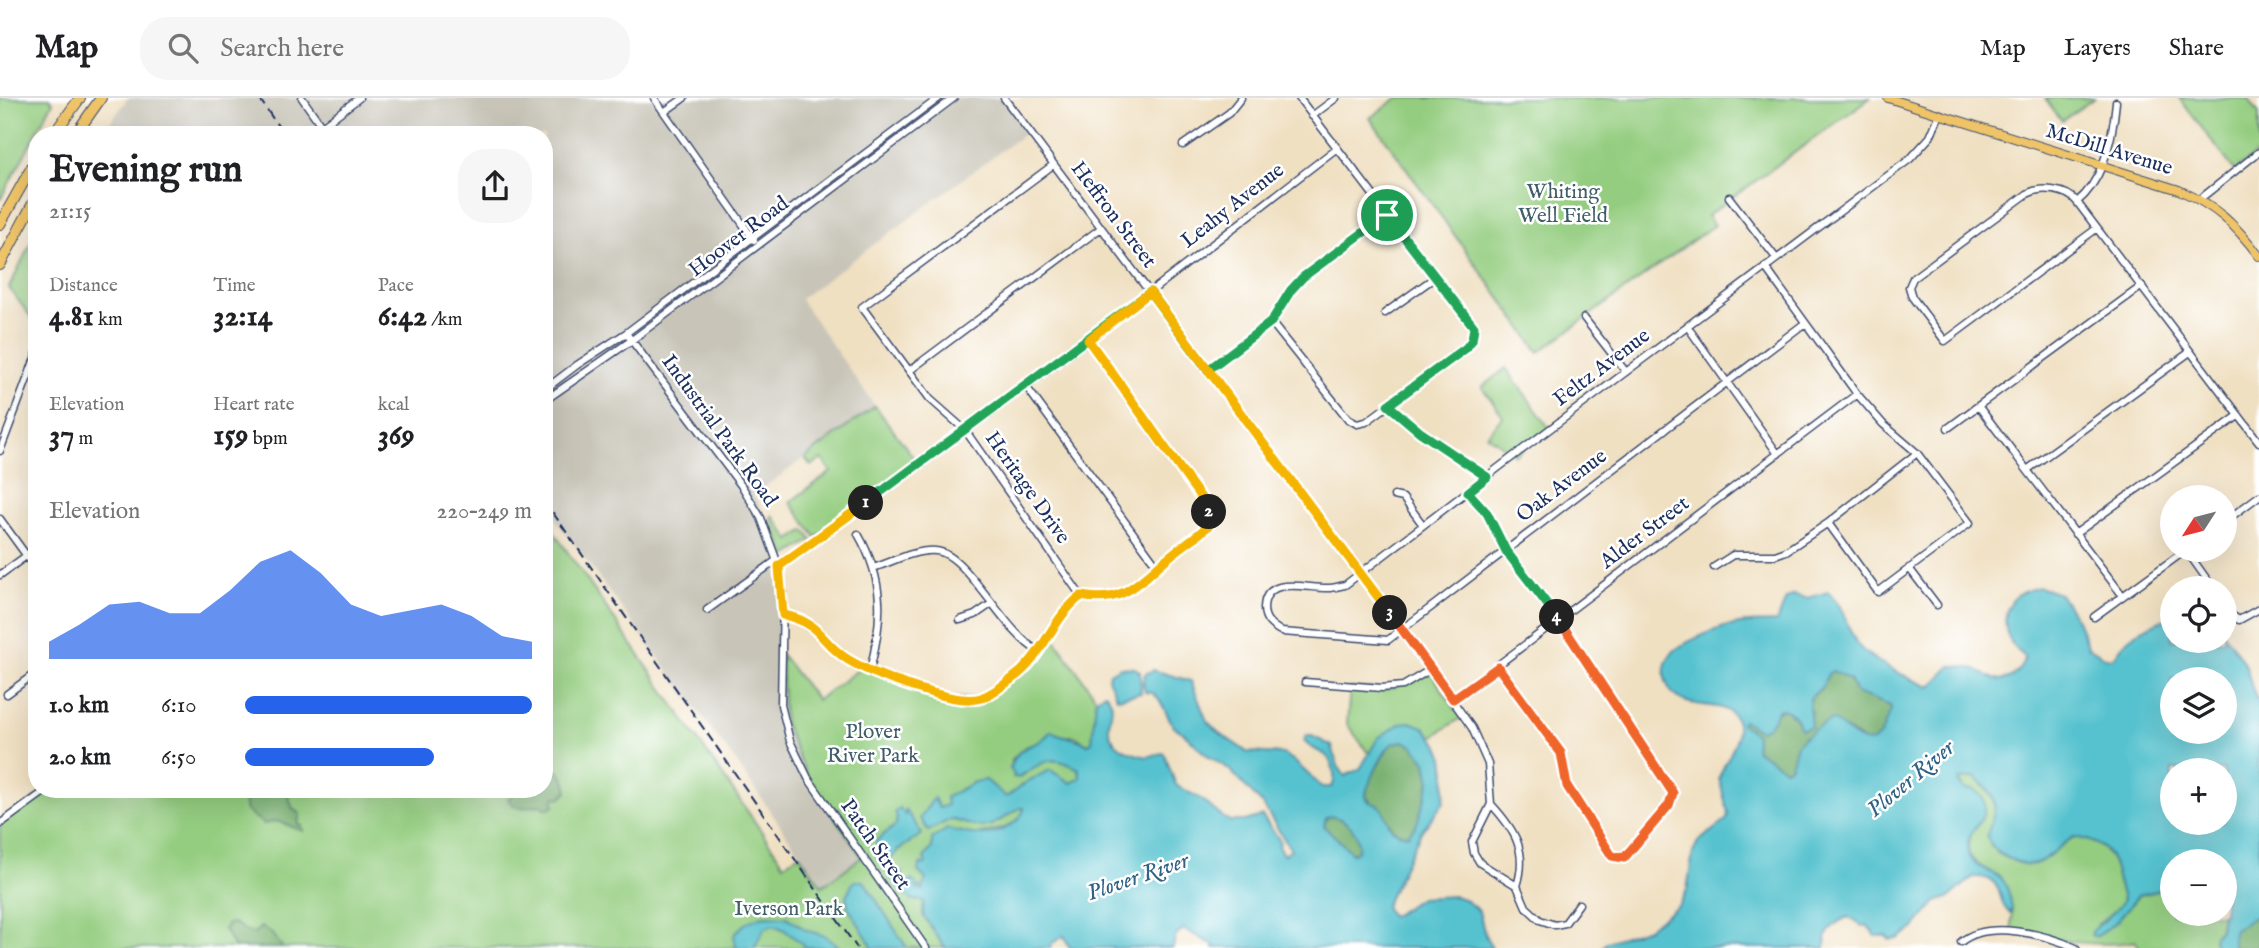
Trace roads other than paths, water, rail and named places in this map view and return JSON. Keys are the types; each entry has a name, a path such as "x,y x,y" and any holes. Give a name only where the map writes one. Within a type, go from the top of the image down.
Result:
{"highway":[{"path":"60,126 80,98"},
{"path":"81,126 101,98"},
{"path":"0,224 28,174"},
{"path":"0,265 28,213"}],"main road":[{"name":"McDill Avenue","path":"1888,98 2179,190 2200,199 2228,219 2259,256"}],"street":[{"path":"302,98 322,126 359,98"},
{"path":"654,98 755,241"},
{"path":"664,112 684,98"},
{"name":"Hoover Road","path":"553,395 632,340 939,98"},
{"name":"Hoover Road","path":"553,383 954,98"},
{"name":"Heffron Street","path":"1003,98 1453,699 1472,728 1488,764 1491,804"},
{"path":"1183,145 1229,113 1241,98"},
{"path":"1271,322 1348,419 1357,424 1366,422 1466,348 1472,340 1474,327 1299,98"},
{"path":"1312,116 1336,98"},
{"path":"2077,202 2091,189 2101,166 2114,125 2116,102"},
{"name":"Feltz Avenue","path":"1264,603 1270,592 1279,586 1328,588 1345,585 1915,155 1930,137 1940,114"},
{"name":"Leahy Avenue","path":"707,610 778,563 1088,340 1337,148"},
{"path":"2200,199 2259,152"},
{"name":"Heritage Drive","path":"1053,165 862,307 932,401 965,430 1081,596"},
{"path":"2096,229 1945,341 1912,297 1909,287 1913,278 2032,191 2065,192 2077,202 2259,442"},
{"path":"1730,197 1776,258"},
{"path":"1208,370 1271,322 1291,290 1303,277 1387,215"},
{"path":"909,371 1101,228"},
{"path":"1765,267 1857,394 1883,424 1917,453 1970,523 1878,592 1828,523"},
{"path":"1385,313 1434,278"},
{"path":"1948,428 2142,286"},
{"path":"1584,318 1626,372"},
{"name":"Oak Avenue","path":"1264,603 1264,615 1270,626 1282,632 1388,640 1805,323"},
{"path":"1687,326 1778,454"},
{"name":"Industrial Park Road","path":"626,333 753,504 771,540 778,563 783,615 781,705 787,732 798,760"},
{"path":"783,615 799,618 815,627 841,655 870,670 949,698 980,698 1020,674 1067,606 1081,596 1098,599 1114,597 1132,589 1209,525 1208,507 1088,340"},
{"path":"2027,470 2190,352"},
{"path":"0,451 28,377"},
{"path":"1025,385 1158,567"},
{"name":"Alder Street","path":"1453,699 1857,394"},
{"path":"1388,405 1420,432 1487,477"},
{"path":"1979,407 2123,596"},
{"path":"2075,534 2238,416"},
{"path":"1714,567 1733,555 1775,555 1786,551 1828,523 1917,453"},
{"path":"1468,492 1487,513 1506,551 1559,620 1673,793 1669,805 1624,858 1612,856 1567,786 1561,753 1498,667"},
{"path":"1394,496 1403,498 1423,525"},
{"path":"2237,512 2259,496"},
{"path":"0,519 28,559"},
{"path":"858,534 873,568 880,599 878,639 870,670"},
{"path":"873,568 925,551 944,552 961,565 1017,636 1038,651"},
{"path":"0,575 26,556"},
{"path":"2094,617 2170,562"},
{"path":"1909,568 1937,605"},
{"path":"960,620 975,615 991,604"},
{"path":"2237,619 2259,609"},
{"path":"1305,682 1382,688 1403,686 1431,668"},
{"path":"7,694 28,679"},
{"name":"Patch Street","path":"798,760 926,948"},
{"path":"0,824 36,798"},
{"path":"1517,886 1523,866 1518,845 1507,822 1491,804 1472,842 1480,863 1517,886 1526,907 1541,920 1555,925 1565,923 1579,904"},
{"path":"1961,942 1977,933 2004,931 2050,939 2077,948"}],"water":[{"name":"Plover River","path":"2039,587 2060,594 2077,620 2088,647 2105,657 2113,658 2132,636 2160,621 2160,653 2237,652 2246,666 2259,703 2259,914 2235,929 2233,948 2215,948 2213,937 2220,926 2237,926 2237,849 2160,849 2160,890 2139,895 2117,921 2097,936 2092,936 2091,933 2114,911 2123,898 2114,865 2105,850 2098,844 2074,837 2045,859 2030,864 2002,855 1993,847 1987,836 1995,809 1993,797 1974,777 1959,780 1966,790 1973,789 1982,797 1985,804 1981,819 1968,842 1968,851 1977,865 2004,882 2010,897 2010,913 1991,880 1973,877 1950,897 1936,902 1913,929 1898,939 1889,940 1886,936 1876,936 1867,925 1862,926 1848,917 1831,929 1826,937 1825,948 1602,948 1607,942 1648,928 1679,905 1687,890 1693,852 1698,842 1727,819 1728,813 1719,778 1736,741 1735,718 1721,708 1691,703 1673,694 1665,680 1665,671 1667,661 1675,650 1703,635 1728,626 1777,622 1786,599 1794,595 1807,598 1828,592 1842,610 1858,645 1871,657 1902,675 1930,687 1951,666 1972,668 2001,680 2018,671 2025,657 2009,639 2005,619 2013,600 2025,591","holes":["1833,671 1850,680 1856,693 1891,706 1880,735 1868,742 1846,731 1834,720 1830,721 1799,742 1790,767 1785,769 1755,749 1756,735 1741,723 1743,720 1759,730 1771,723 1777,710 1786,710 1792,714 1801,729 1811,727 1811,697"]},
{"path":"1120,667 1135,668 1140,672 1141,693 1117,698 1108,678 1110,673"},
{"name":"Plover River","path":"1153,670 1191,681 1207,721 1218,732 1247,752 1283,754 1322,787 1332,787 1332,765 1324,754 1304,741 1306,736 1312,736 1332,746 1338,766 1345,776 1360,769 1378,738 1401,723 1410,722 1424,727 1438,744 1444,757 1444,802 1421,832 1385,906 1390,915 1395,915 1420,898 1454,896 1464,899 1479,911 1485,935 1492,948 1214,948 1214,945 1183,929 1175,937 1173,948 1070,948 1064,936 1051,944 1051,948 945,948 923,915 924,901 913,900 899,890 878,859 876,841 896,825 895,812 900,808 905,815 906,810 922,834 898,850 888,863 891,870 899,874 901,871 901,884 911,883 911,880 916,883 917,889 920,886 923,890 926,879 918,871 921,863 926,863 924,858 932,848 932,839 947,829 978,835 994,833 1018,819 1024,808 987,826 973,826 951,819 928,831 920,818 934,798 939,808 947,805 946,797 974,782 986,780 1006,797 1028,781 1050,770 1071,783 1080,778 1079,769 1053,760 1022,776 1013,777 1010,769 1023,749 1039,742 1051,731 1088,744 1092,742 1096,698 1105,693 1112,704 1109,731 1114,742 1131,752 1146,756 1164,753 1176,785 1201,799 1230,821 1245,821 1262,816 1280,841 1279,847 1283,855 1291,850 1263,805 1230,770 1204,753 1174,727 1159,699 1153,693 1145,692 1145,674","holes":["1403,741 1413,745 1426,762 1430,782 1417,824 1408,835 1400,834 1391,828 1383,810 1366,797 1385,753 1392,744","1331,816 1352,828 1357,838 1358,851 1352,853 1324,826 1326,818"]},
{"path":"854,881 864,881 907,948 873,948 848,907 846,896"},
{"path":"764,916 787,917 806,930 825,936 841,948 806,947 783,929 773,925 764,929 754,948 736,948 734,935 737,931 747,923"}],"railway":[{"path":"259,98 278,126"},
{"path":"553,513 857,948"}],"park label":[{"name":"Whiting Well Field","path":"1563,204"},
{"name":"Plover River Park","path":"873,744"},
{"name":"Iverson Park","path":"789,909"}]}
